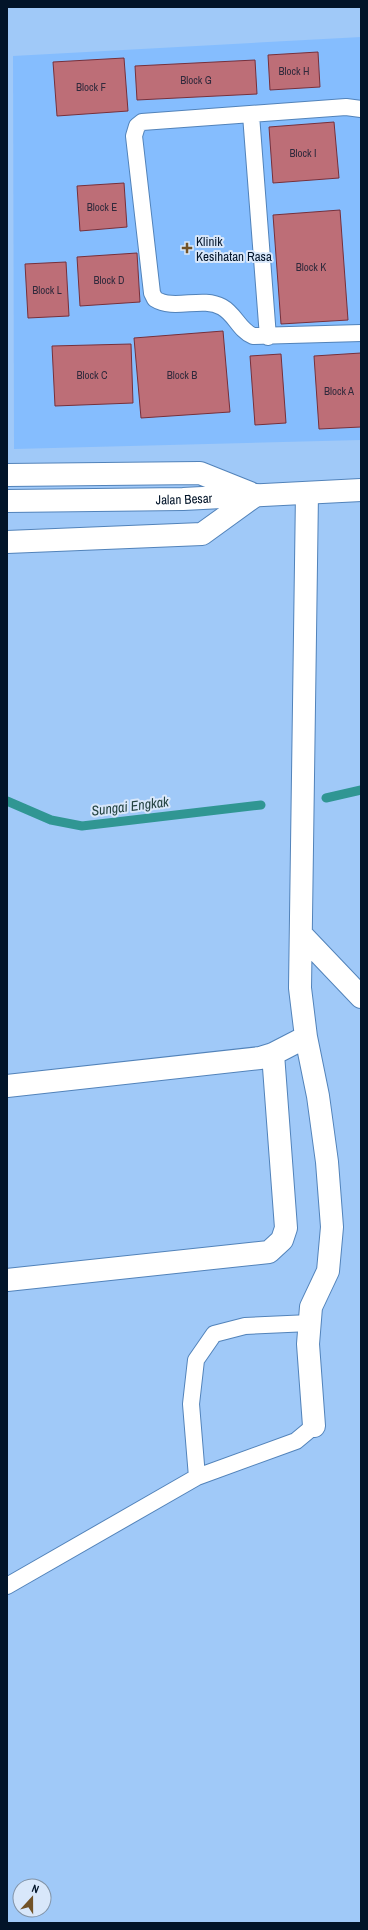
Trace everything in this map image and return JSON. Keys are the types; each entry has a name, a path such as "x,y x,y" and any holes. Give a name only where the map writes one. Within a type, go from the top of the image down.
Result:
{"street":[{"path":"7,475 200,472 256,495"},
{"name":"Jalan Besar","path":"7,501 184,499 361,490"},
{"path":"307,492 300,988 306,1037 318,1096 327,1162 332,1227 328,1271 311,1307 308,1344 314,1426"},
{"path":"7,542 202,534 256,495"},
{"path":"301,934 361,997"},
{"path":"7,1086 260,1058 273,1054 306,1037"},
{"path":"7,1280 269,1252 282,1240 286,1228 273,1054"}],"lane":[{"path":"361,109 346,107 142,122 138,126 134,136 152,294 155,299 165,303 217,305 229,312 246,333 253,336 268,337 361,333"},
{"path":"251,115 268,337"},
{"path":"197,1477 191,1404 196,1360 214,1334 246,1326 310,1323"},
{"path":"7,1586 197,1477 296,1441 314,1426"}],"shaded area":[{"name":"Klinik Kesihatan Rasa","path":"361,37 361,440 14,449 13,56"}],"building":[{"path":"318,52 320,87 270,90 268,55"},
{"path":"124,58 128,111 57,116 53,62"},
{"path":"255,60 257,94 137,100 135,66"},
{"path":"334,122 339,178 273,183 269,127"},
{"path":"124,183 127,227 80,231 77,186"},
{"path":"340,210 348,320 281,324 273,215"},
{"path":"137,253 140,302 80,306 77,257"},
{"path":"66,262 69,316 28,318 25,264"},
{"path":"223,331 230,412 141,418 134,338"},
{"path":"131,344 133,403 55,406 52,346"},
{"path":"361,353 361,427 319,429 314,356"},
{"path":"281,354 286,423 255,425 250,356"}],"waterway":[{"name":"Sungai Engkak","path":"326,798 361,790"},
{"name":"Sungai Engkak","path":"7,801 51,820 82,826 261,805"}],"place":[{"name":"Klinik Kesihatan Rasa","path":"187,248"}]}
